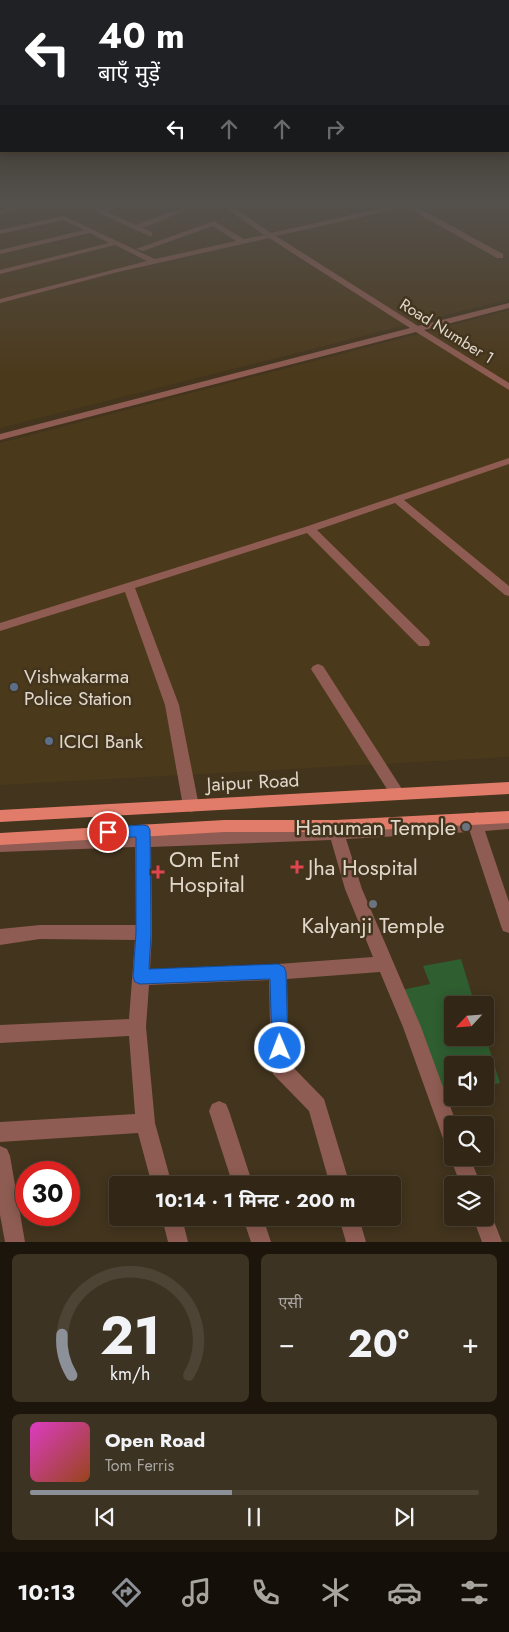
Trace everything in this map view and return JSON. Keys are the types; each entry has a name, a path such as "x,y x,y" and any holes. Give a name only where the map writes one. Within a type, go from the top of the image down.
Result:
{"main road":[{"name":"Jaipur Road","path":"0,816 509,788"},
{"path":"477,822 509,817"},
{"path":"0,839 143,835"}],"street":[{"path":"5,259 14,269"},
{"path":"0,272 53,259"},
{"path":"149,259 155,262"},
{"path":"0,301 168,259"},
{"name":"Road Number 1","path":"307,259 509,387"},
{"path":"0,437 416,329 506,308"},
{"path":"0,626 129,587 509,462"},
{"path":"396,498 509,592"},
{"path":"309,529 424,643"},
{"path":"129,587 172,705 191,806"},
{"path":"318,669 356,725 397,793"},
{"path":"0,846 143,835 337,830 477,822 509,823"},
{"path":"477,822 478,834 509,926"},
{"path":"337,830 339,845 444,1116"},
{"path":"143,835 144,933 137,1027 145,1123 160,1176"},
{"path":"0,937 40,932 144,933"},
{"path":"140,977 278,972 384,964"},
{"path":"278,972 280,1067 317,1106 337,1176"},
{"path":"0,1034 137,1027"},
{"path":"219,1111 239,1176"},
{"path":"0,1132 145,1123"},
{"path":"0,1156 15,1242"},
{"path":"174,1226 178,1242"},
{"path":"256,1226 261,1242"},
{"path":"351,1226 356,1242"},
{"path":"486,1226 492,1242"}],"shaded area":[{"path":"0,259 509,259 509,299 0,428"},
{"path":"509,310 509,757 0,785 0,443"}],"green space":[{"path":"461,959 472,996 444,996 444,1046 488,1046 492,1056 444,1056 444,1093 440,1094 397,991 430,984 423,966"},
{"path":"494,1064 500,1083 494,1084"}],"place":[{"name":"Vishwakarma Police Station","path":"14,687"},
{"name":"ICICI Bank","path":"49,741"},
{"name":"Hanuman Temple","path":"466,827"},
{"name":"Jha Hospital","path":"297,867"},
{"name":"Om Ent Hospital","path":"158,872"},
{"name":"Kalyanji Temple","path":"373,904"}],"route":[{"path":"108,832 143,830 144,933 140,977 278,972 280,1048"}]}
